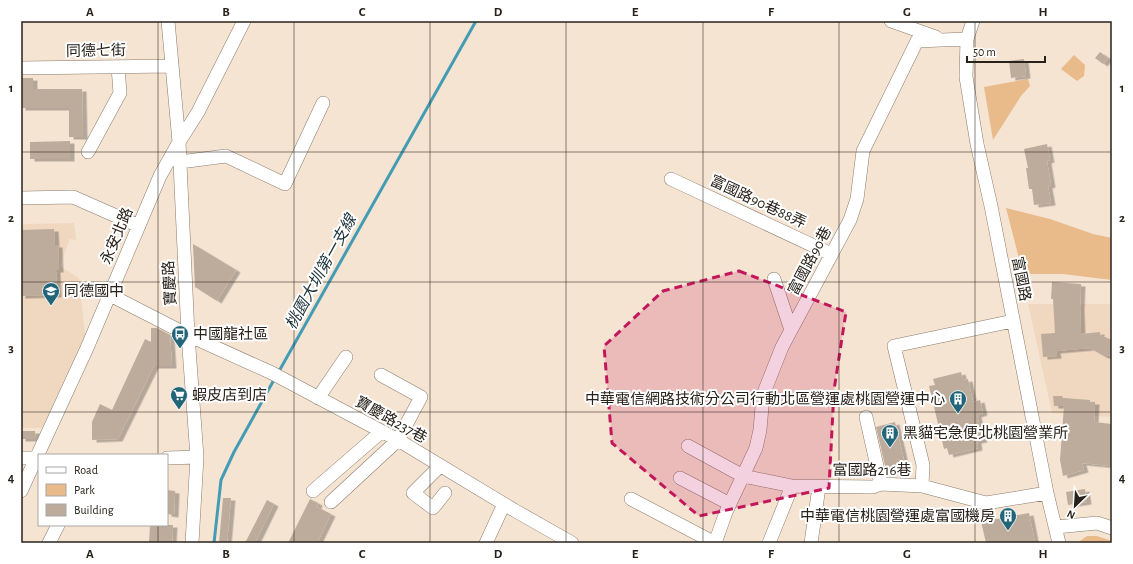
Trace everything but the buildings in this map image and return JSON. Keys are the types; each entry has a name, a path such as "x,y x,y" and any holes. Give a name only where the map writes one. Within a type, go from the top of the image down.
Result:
{"street":[{"name":"寶慶路","path":"168,21 179,142 188,335 197,457 192,543"},
{"name":"永安北路","path":"40,454 110,295 160,176 198,112 244,21"},
{"path":"891,21 944,40"},
{"name":"富國路","path":"973,21 966,39 966,77 977,144 1047,492 1059,543"},
{"name":"富國路90巷","path":"715,543 730,504 756,448 760,430 762,395 782,347 850,220 857,199 863,151 918,41 966,39"},
{"name":"同德七街","path":"21,68 172,66"},
{"path":"88,152 120,93 118,67"},
{"path":"180,162 226,156 285,184 322,103"},
{"name":"富國路90巷88弄","path":"671,179 831,254"},
{"path":"21,198 73,197 139,226"},
{"path":"774,279 791,330"},
{"name":"寶慶路237巷","path":"110,295 188,335 277,376 398,440 572,543"},
{"path":"922,486 923,465 894,346 1013,321"},
{"path":"318,398 346,357"},
{"path":"331,502 398,440 421,397 381,376"},
{"path":"866,416 881,484"},
{"path":"313,491 381,432"},
{"name":"富國路216巷","path":"688,446 744,476 792,486 873,487 881,484 922,486 986,503 1047,492"},
{"path":"168,458 197,457"},
{"path":"21,458 38,458"},
{"name":"永安北路","path":"21,491 38,458"},
{"path":"440,466 412,493 433,508 445,493"},
{"path":"680,478 730,504"},
{"path":"769,543 792,486"},
{"path":"810,543 819,487"},
{"path":"631,498 715,543"},
{"path":"486,543 504,504"},
{"path":"1056,527 1096,523 1112,528"},
{"path":"49,543 58,526"}],"highlighted area":[{"path":"739,271 846,312 834,390 829,488 699,516 612,443 604,346 663,291"}],"shaded area":[{"name":"同德國中","path":"74,223 76,240 70,239 60,266 79,278 85,335 42,428 21,428 21,224"},
{"path":"1028,304 1112,304 1112,417 1052,413"}],"green space":[{"path":"1074,55 1085,65 1084,76 1077,81 1061,69"},
{"path":"1028,79 1030,86 1021,96 993,140 984,87"},
{"path":"1006,208 1050,219 1093,234 1112,238 1112,280 1063,274 1023,274"},
{"path":"1087,536 1097,536 1112,541 1112,543 1080,543 1080,541"}],"waterway":[{"name":"桃園大圳第一支線","path":"278,373 476,21"},
{"name":"桃園大圳第一支線","path":"214,543 221,480 234,452 275,378"}],"place":[{"name":"同德國中","path":"51,306"},
{"name":"中國龍社區","path":"180,349"},
{"name":"蝦皮店到店","path":"179,410"},
{"name":"中華電信網路技術分公司行動北區營運處桃園營運中心","path":"958,414"},
{"name":"黑貓宅急便北桃園營業所","path":"890,448"},
{"name":"中華電信桃園營運處富國機房","path":"1008,531"}]}
